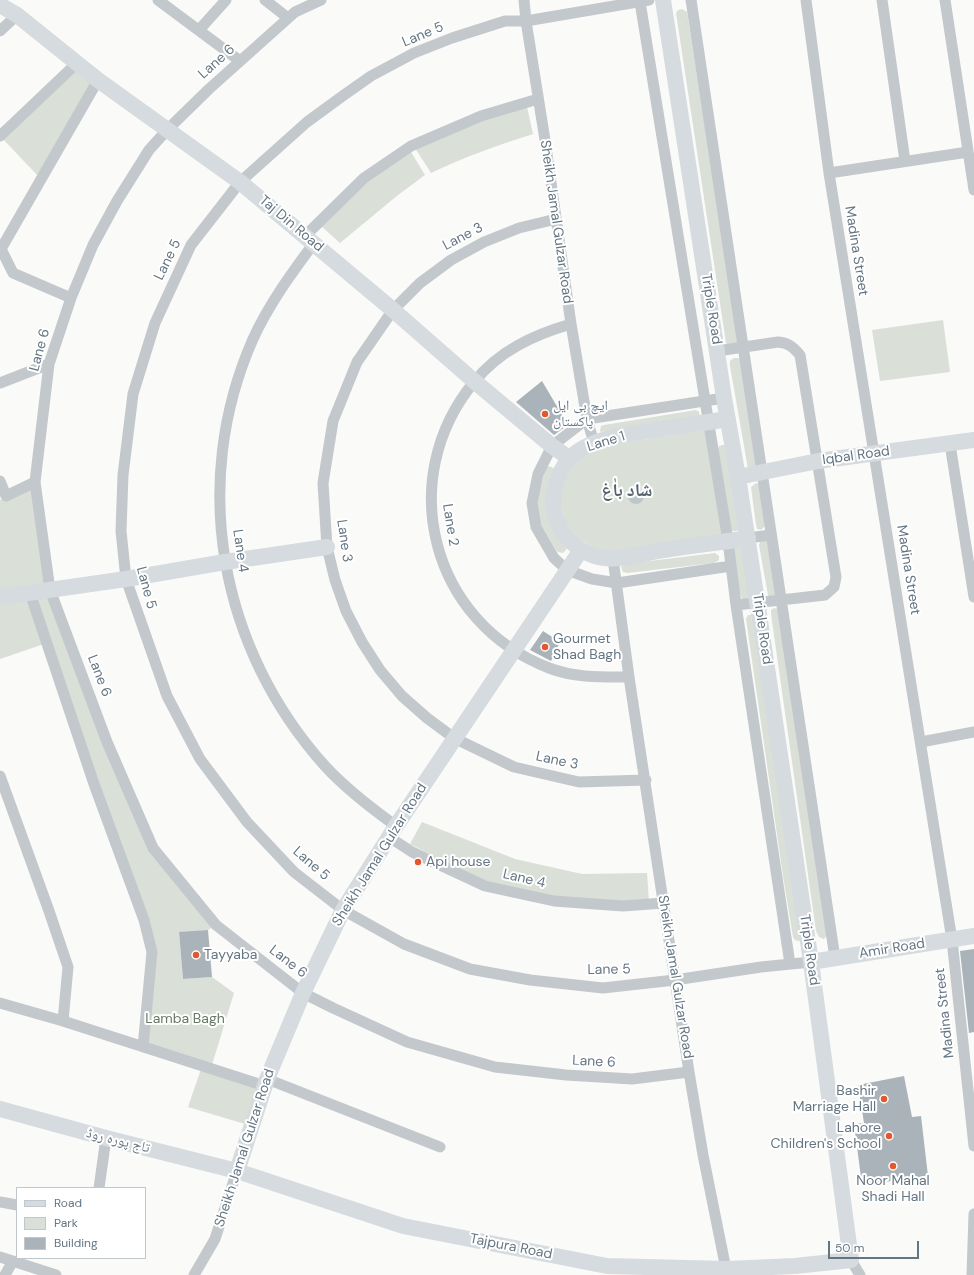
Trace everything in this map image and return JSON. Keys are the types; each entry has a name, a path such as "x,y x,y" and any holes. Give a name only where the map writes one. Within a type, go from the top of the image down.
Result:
{"main road":[{"name":"Triple Road","path":"664,0 724,398 758,601 811,962 851,1260"},
{"name":"Taj Din Road","path":"0,4 17,15 98,80 240,182 393,310 474,381 552,446 570,458"},
{"name":"Lane 1","path":"728,419 633,434 594,443 577,451 570,458 555,482 553,498 554,513 560,528 569,540 581,550 595,556 613,559 748,538"},
{"name":"Iqbal Road","path":"738,477 818,461 974,440"},
{"path":"0,597 126,580 225,562 327,547"},
{"name":"Sheikh Jamal Gulzar Road","path":"237,1171 266,1083 303,992 343,910 454,738 581,550"},
{"name":"Amir Road","path":"811,962 974,936"},
{"name":"تاج پورہ روڈ","path":"0,1112 237,1171"},
{"name":"Tajpura Road","path":"237,1171 403,1226 607,1266 726,1272 795,1270 851,1260"}],"street":[{"path":"158,0 240,61"},
{"path":"199,30 226,0"},
{"path":"265,0 288,18"},
{"name":"Lane 6","path":"321,0 295,12 240,61 167,130 149,150 117,200 93,245 71,298 49,364 34,482 50,590 108,742 153,848 216,925 303,992 333,1008 407,1042 495,1067 566,1076 632,1078 689,1072"},
{"name":"Sheikh Jamal Gulzar Road","path":"524,0 571,324 587,419 594,443"},
{"path":"691,0 835,958"},
{"name":"Madina Street","path":"806,0 829,173 868,424 969,1042 974,1146"},
{"path":"882,0 905,161"},
{"path":"945,0 974,190"},
{"path":"645,1 728,541 736,605 790,964"},
{"name":"Lane 5","path":"645,1 526,21 505,21 452,38 414,53 371,76 307,122 240,182 191,245 155,323 133,394 123,475 121,531 126,580 146,642 167,696 200,759 247,822 294,872 343,910 404,944 470,969 530,980 603,988 675,980 761,967 811,962"},
{"path":"0,31 17,15"},
{"path":"0,136 77,63"},
{"path":"71,298 13,274 1,248 98,80"},
{"name":"Lane 4","path":"538,99 480,116 411,146 364,178 309,239 253,339 234,392 223,448 220,505 225,562 235,607 250,650 279,705 296,731 325,767 359,798 412,852 485,886 554,901 623,906 664,903"},
{"path":"829,173 968,152"},
{"name":"Lane 3","path":"556,219 519,228 484,242 456,257 420,283 393,310 357,362 333,421 323,483 327,547 335,580 346,611 362,642 380,670 402,696 427,718 454,738 514,767 579,782 646,780"},
{"name":"Lane 2","path":"571,324 543,332 518,345 494,361 474,381 452,413 437,448 431,486 432,524 442,562 459,596 483,626 513,650 549,668 589,677 629,677"},
{"path":"717,351 787,342 800,355 836,577 834,587 825,595 758,601 736,605"},
{"path":"0,383 49,364"},
{"path":"724,398 587,419 552,446 538,474 532,503 536,527 554,558 567,570 592,579 617,583 731,566"},
{"path":"950,444 974,597"},
{"path":"0,481 3,497 34,482"},
{"path":"748,538 771,535"},
{"name":"Sheikh Jamal Gulzar Road","path":"613,559 629,677 646,780 689,1072 703,1155 726,1272"},
{"path":"30,593 94,784 144,920 152,952 143,1047"},
{"path":"921,742 974,732"},
{"path":"0,776 68,967 63,1021"},
{"path":"0,1003 266,1083 440,1147"},
{"path":"99,1187 106,1138"},
{"name":"Sheikh Jamal Gulzar Road","path":"194,1275 215,1239 237,1171"},
{"path":"0,1202 16,1205"},
{"path":"972,1275 974,1214"},
{"path":"0,1257 56,1275"},
{"path":"851,1260 860,1275"},
{"path":"5,1275 13,1261"}],"green space":[{"path":"682,9 687,12 739,344 728,345 726,343 676,13 678,10"},
{"path":"77,63 98,80 41,179 0,136"},
{"path":"527,107 533,134 507,142 431,173 415,148 476,122"},
{"path":"411,152 425,175 398,195 340,243 321,226 368,180"},
{"path":"943,320 950,372 880,381 872,330"},
{"path":"734,358 739,358 740,360 758,468 748,469 730,366 730,361"},
{"path":"696,410 699,412 700,416 600,431 601,426 604,425"},
{"path":"706,430 724,537 606,552 594,548 578,538 566,523 561,505 560,491 566,473 591,448"},
{"path":"725,445 739,528 737,531 731,531 717,451 719,446"},
{"path":"547,466 554,469 567,548 563,553 556,550 540,523 537,502"},
{"name":"Lamba Bagh","path":"35,482 50,590 153,848 216,925 208,930 179,933 183,979 212,977 234,993 211,1068 258,1084 245,1124 188,1107 202,1066 143,1047 152,952 47,643 0,659 0,500"},
{"path":"756,483 759,484 765,526 761,530 757,529 756,525 751,487"},
{"path":"767,540 776,594 770,597 768,595 759,545 760,542"},
{"path":"740,547 743,549 749,600 743,600 739,590 734,548"},
{"path":"715,553 719,556 719,560 714,563 627,573 623,572 621,567 625,564"},
{"path":"774,608 778,609 827,935 824,939 819,937 816,931 771,614 771,610"},
{"path":"748,615 751,615 802,940 798,941 793,937 783,876 746,619"},
{"path":"422,822 515,859 582,874 647,873 649,902 568,899 488,884 410,844"}],"shaded area":[{"path":"636,488 643,493 644,496 639,503 636,504 629,499 628,496 633,489"}],"building":[{"name":"ایچ بی ایل پاکستان","path":"542,381 568,425 554,435 516,402"},
{"name":"Gourmet Shad Bagh","path":"543,631 560,642 551,661 530,650"},
{"name":"Tayyaba","path":"208,930 212,977 183,979 179,932"},
{"path":"974,949 974,1032 969,1033 960,951"},
{"path":"904,1076 912,1117 921,1116 928,1176 862,1185 854,1124 864,1123 858,1085"}],"place":[{"name":"ایچ بی ایل پاکستان","path":"545,414"},
{"name":"Gourmet Shad Bagh","path":"545,647"},
{"name":"Api house","path":"418,862"},
{"name":"Tayyaba","path":"196,955"},
{"name":"Bashir Marriage Hall","path":"884,1099"},
{"name":"Lahore Children's School","path":"889,1136"},
{"name":"Noor Mahal Shadi Hall","path":"893,1166"}],"district":[{"name":"شاد باٰغ","path":"627,491"}]}
